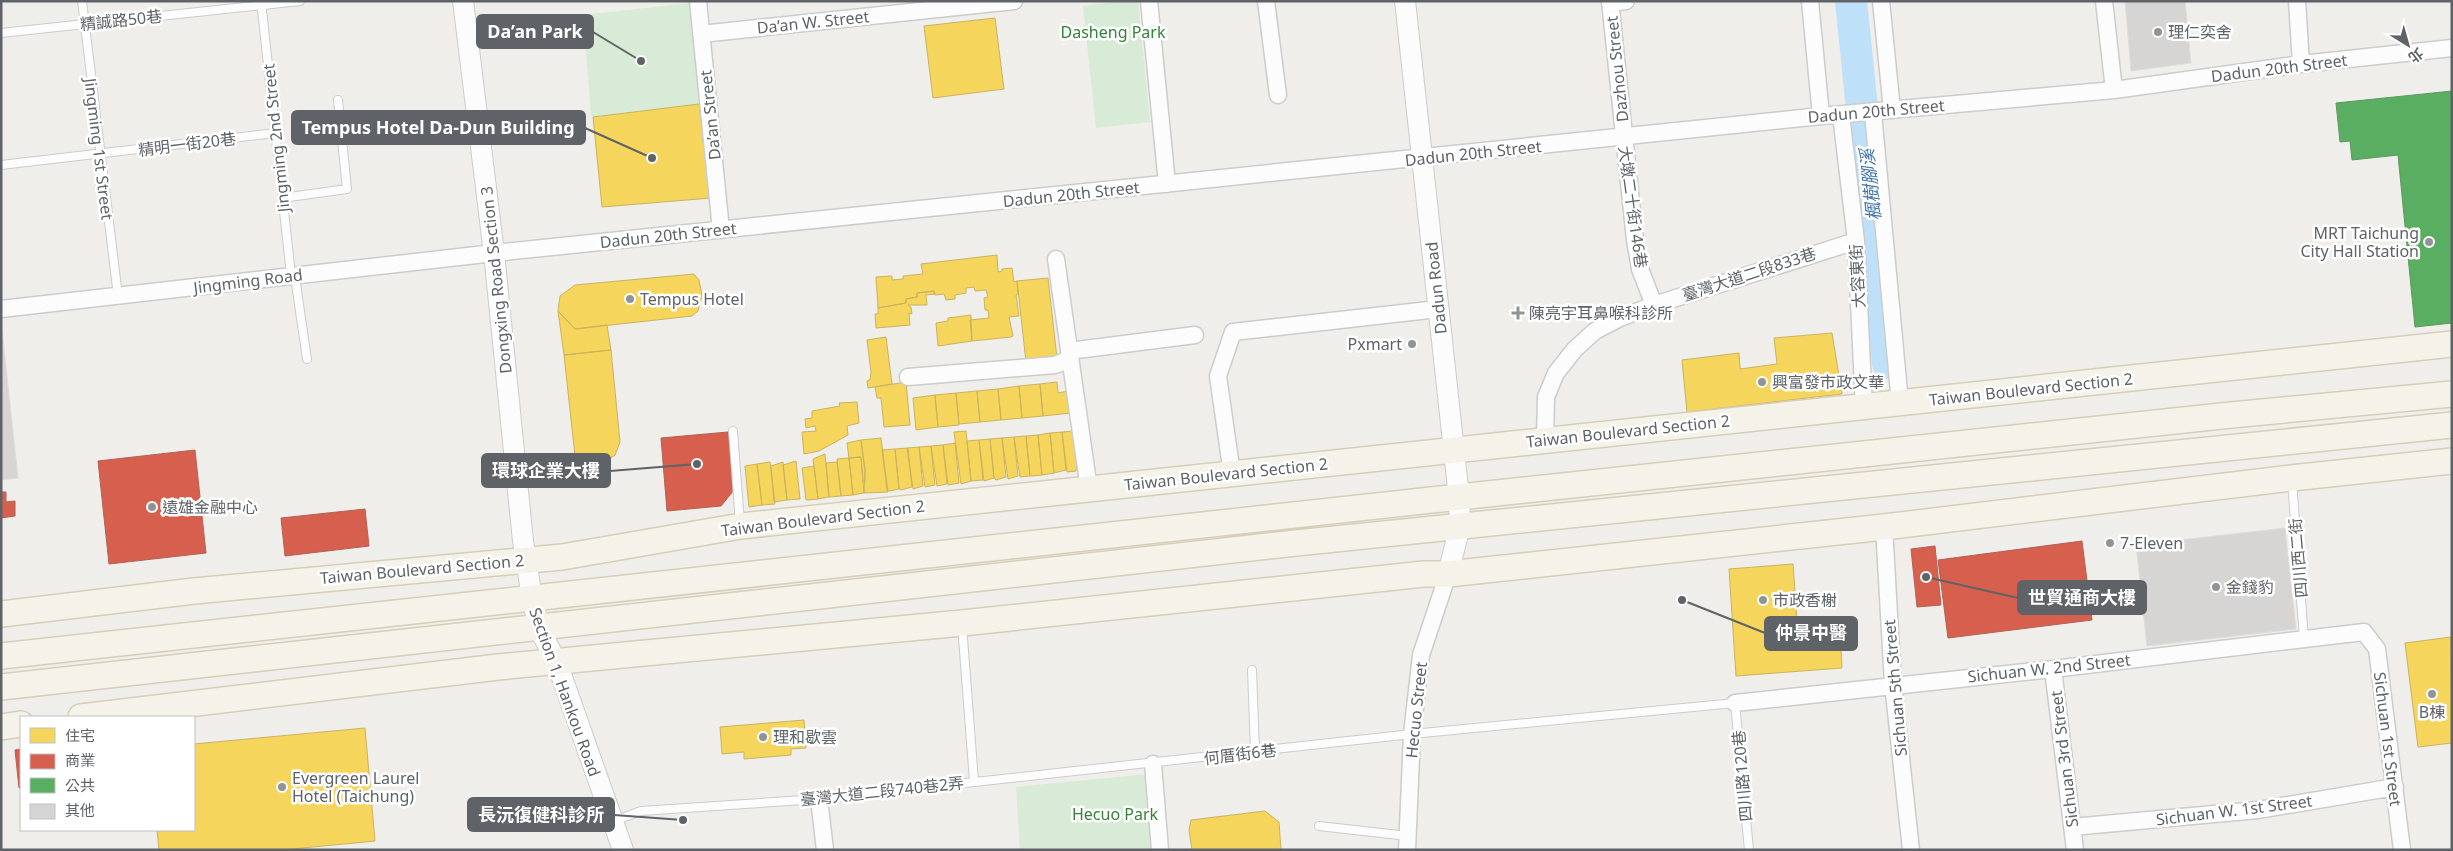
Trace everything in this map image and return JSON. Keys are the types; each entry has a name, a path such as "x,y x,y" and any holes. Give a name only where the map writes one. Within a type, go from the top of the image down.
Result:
{"main road":[{"name":"Taiwan Boulevard Section 2","path":"1,614 194,591 562,557 741,526 2452,344"},
{"path":"1,656 1459,497 2221,416 2452,394"},
{"path":"1,687 1460,526 2452,425"},
{"path":"89,716 498,667 557,663 962,623 1424,574 1448,574 1884,527 2291,478 2452,461"},
{"path":"1,727 20,724"}],"street":[{"name":"Dongxing Road Section 3","path":"463,1 494,253 526,559"},
{"name":"Da’an Street","path":"698,1 721,230"},
{"name":"Da’an W. Street","path":"701,34 1014,1"},
{"path":"1149,1 1167,184"},
{"path":"1266,1 1278,95"},
{"name":"Dadun Road","path":"1405,1 1459,497 1460,526 1448,574"},
{"path":"1810,1 1821,116"},
{"path":"1881,1 1892,110"},
{"path":"2104,1 2114,90"},
{"path":"2297,1 2302,64"},
{"name":"Dazhou Street","path":"1615,2 1624,136"},
{"name":"Dadun 20th Street","path":"494,253 1821,116 2114,90 2302,64 2452,48"},
{"name":"大容東街","path":"1873,112 1900,403"},
{"name":"大容東街","path":"1841,115 1856,241 1864,407"},
{"name":"大墩二十街146巷","path":"1624,136 1635,240 1640,269 1654,305"},
{"name":"臺灣大道二段833巷","path":"1545,440 1546,397 1556,373 1575,349 1595,331 1620,318 1654,305 1856,241"},
{"name":"Jingming Road","path":"1,309 494,253"},
{"path":"1056,259 1089,489"},
{"path":"1232,474 1218,376 1233,332 1438,309"},
{"path":"908,377 1056,365 1070,355 1195,335"},
{"name":"Sichuan 5th Street","path":"1884,527 1893,684 1911,850"},
{"name":"Section 1, Hankou Road","path":"526,559 539,628 557,663 623,850"},
{"name":"Hecuo Street","path":"1407,843 1412,734 1421,655 1448,574"},
{"name":"Sichuan W. 2nd Street","path":"1735,703 1893,684 2053,669 2364,632"},
{"name":"Sichuan 1st Street","path":"2364,632 2377,650 2402,850"},
{"name":"Sichuan 3rd Street","path":"2053,669 2075,850"},
{"path":"1153,764 1160,850"},
{"name":"Sichuan W. 1st Street","path":"2072,827 2258,810 2395,787"},
{"path":"819,799 825,850"}],"lane":[{"name":"Jingming 1st Street","path":"82,1 118,296"},
{"name":"精誠路50巷","path":"1,33 261,3 300,1"},
{"name":"Jingming 2nd Street","path":"261,3 291,275 296,284 307,358"},
{"path":"282,198 347,189 338,100"},
{"name":"精明一街20巷","path":"1,166 275,133"},
{"path":"733,431 741,526"},
{"name":"四川西二街","path":"2291,478 2304,639"},
{"path":"962,623 974,781"},
{"path":"1252,670 1255,752"},
{"name":"何厝街6巷","path":"1153,764 1412,734 1735,703"},
{"name":"四川路120巷","path":"1735,703 1749,850"},
{"name":"臺灣大道二段740巷2弄","path":"612,822 641,811 819,799 974,781 1153,764"},
{"path":"1319,826 1407,843"}],"green space":[{"name":"Dasheng Park","path":"1119,1 1138,1 1150,122 1096,128 1083,6"},
{"path":"690,3 699,106 591,117 583,15"},
{"name":"Hecuo Park","path":"1148,774 1156,850 1020,850 1016,787"}],"building: 住宅":[{"path":"995,18 1004,89 933,98 924,26"},
{"path":"699,104 711,198 602,207 593,117"},
{"path":"997,255 998,272 1002,271 1002,269 1012,268 1014,282 1017,281 1018,294 1016,295 1019,316 1009,317 1013,336 1011,337 972,341 970,320 989,318 988,310 985,310 984,298 988,297 986,290 975,291 974,287 966,288 966,293 955,295 955,299 946,300 944,294 935,295 934,291 917,293 917,297 906,299 906,303 878,308 876,277 892,276 892,280 903,279 903,276 923,274 921,264"},
{"name":"Tempus Hotel","path":"694,274 699,280 702,295 698,311 692,316 575,329 558,311 560,296 575,285"},
{"path":"1048,278 1057,358 1026,362 1017,281"},
{"path":"934,291 935,294 926,295 927,305 908,305 911,307 912,314 909,313 910,325 876,328 875,314 878,314 878,308 906,303 906,299 917,297 917,293"},
{"name":"Tempus Hotel","path":"558,311 575,329 607,325 611,350 564,355"},
{"path":"971,315 972,341 938,346 936,323 948,321 948,318"},
{"name":"興富發市政文華","path":"1832,333 1842,394 1687,412 1682,360 1739,353 1740,369 1777,364 1774,338"},
{"path":"886,337 892,384 868,388 867,381 870,380 871,372 867,340"},
{"path":"611,350 620,442 615,455 600,466 587,468 579,464 575,456 564,355"},
{"path":"906,382 910,425 884,427 881,398 877,398 875,387"},
{"path":"1057,382 1058,393 1068,391 1071,413 1043,416 1040,384"},
{"path":"1040,384 1043,416 1022,418 1019,386"},
{"path":"1019,386 1022,418 1001,420 998,389"},
{"path":"998,389 1001,420 980,422 977,391"},
{"path":"977,391 980,422 959,424 956,393"},
{"path":"956,393 959,425 938,427 935,395"},
{"path":"935,395 938,427 916,430 913,398"},
{"path":"857,402 859,423 847,426 848,435 819,451 804,454 802,432 816,431 815,426 806,428 805,419 812,418 812,411 840,406 839,403"},
{"path":"966,431 971,481 961,484 954,432"},
{"path":"1074,431 1077,469 1076,471 1067,472 1062,432"},
{"path":"1062,432 1066,470 1054,473 1050,433"},
{"path":"1050,433 1054,473 1042,475 1038,435"},
{"path":"1038,435 1042,475 1030,476 1026,436"},
{"path":"1026,436 1030,476 1020,477 1014,437"},
{"path":"1014,437 1018,476 1008,479 1002,438"},
{"path":"881,438 888,492 864,493 865,470 861,440"},
{"path":"1002,438 1006,477 996,480 994,478 990,439"},
{"path":"990,439 994,478 984,481 979,440"},
{"path":"861,440 865,482 863,482 861,457 849,458 847,443"},
{"path":"979,440 983,480 971,481 967,441"},
{"path":"955,443 959,483 948,485 943,445"},
{"path":"943,445 947,484 937,486 931,446"},
{"path":"931,446 935,485 925,487 919,447"},
{"path":"919,447 923,486 913,489 907,448"},
{"path":"908,448 912,487 901,490 899,489 895,449"},
{"path":"895,449 899,489 890,491 887,490 882,450"},
{"path":"825,454 829,497 818,499 813,459"},
{"path":"861,457 864,493 853,495 849,458"},
{"path":"849,458 853,495 841,496 837,459"},
{"path":"796,461 800,499 787,500 783,465"},
{"path":"770,462 775,504 762,505 757,464"},
{"path":"783,462 787,500 774,502 771,466"},
{"path":"837,462 841,496 829,497 826,463"},
{"path":"757,464 762,505 749,507 745,466"},
{"path":"814,466 818,499 806,500 802,468"},
{"name":"市政香榭","path":"1793,564 1798,635 1840,632 1842,668 1736,676 1729,569"},
{"name":"B棟","path":"2451,637 2452,743 2418,747 2405,643"},
{"name":"理和歇雲","path":"804,720 806,748 791,749 791,755 744,759 744,752 722,754 720,727"},
{"name":"Evergreen Laurel Hotel (Taichung)","path":"365,728 375,841 282,850 159,850 157,831 195,831 195,744"},
{"path":"1265,811 1279,822 1281,850 1192,850 1189,830 1191,820"}],"building: 商業":[{"path":"728,432 734,490 721,506 667,511 661,438"},
{"name":"遠雄金融中心","path":"195,450 206,553 109,564 98,461"},
{"path":"1,492 6,492 6,502 15,501 15,516 1,518"},
{"path":"365,509 369,546 285,556 281,518"},
{"path":"2082,541 2092,620 1948,638 1938,560"},
{"path":"1935,546 1941,605 1917,607 1911,549"},
{"path":"20,749 20,788 19,788 15,750"}],"building: 公共":[{"name":"MRT Taichung City Hall Station","path":"2452,91 2452,323 2415,327 2398,155 2352,160 2350,141 2340,142 2336,103"}],"building: 其他":[{"name":"理仁奕舍","path":"2125,1 2185,1 2191,63 2131,71"},
{"path":"1,330 18,478 1,480"},
{"name":"金錢豹","path":"2285,528 2296,629 2147,646 2136,545"}],"waterway":[{"name":"楓樹腳溪","path":"1851,1 1888,363"}],"place":[{"name":"理仁奕舍","path":"2158,32"},
{"name":"Da’an Park","path":"641,61"},
{"name":"Tempus Hotel Da-Dun Building","path":"652,158"},
{"name":"MRT Taichung City Hall Station","path":"2429,242"},
{"name":"Tempus Hotel","path":"630,299"},
{"name":"陳亮宇耳鼻喉科診所","path":"1518,313"},
{"name":"Pxmart","path":"1412,344"},
{"name":"興富發市政文華","path":"1762,382"},
{"name":"環球企業大樓","path":"697,464"},
{"name":"遠雄金融中心","path":"152,507"},
{"name":"7-Eleven","path":"2110,543"},
{"name":"世貿通商大樓","path":"1926,577"},
{"name":"金錢豹","path":"2216,587"},
{"name":"仲景中醫","path":"1682,600"},
{"name":"市政香榭","path":"1763,600"},
{"name":"B棟","path":"2432,694"},
{"name":"理和歇雲","path":"763,737"},
{"name":"Evergreen Laurel Hotel (Taichung)","path":"282,787"},
{"name":"長沅復健科診所","path":"683,820"}]}
